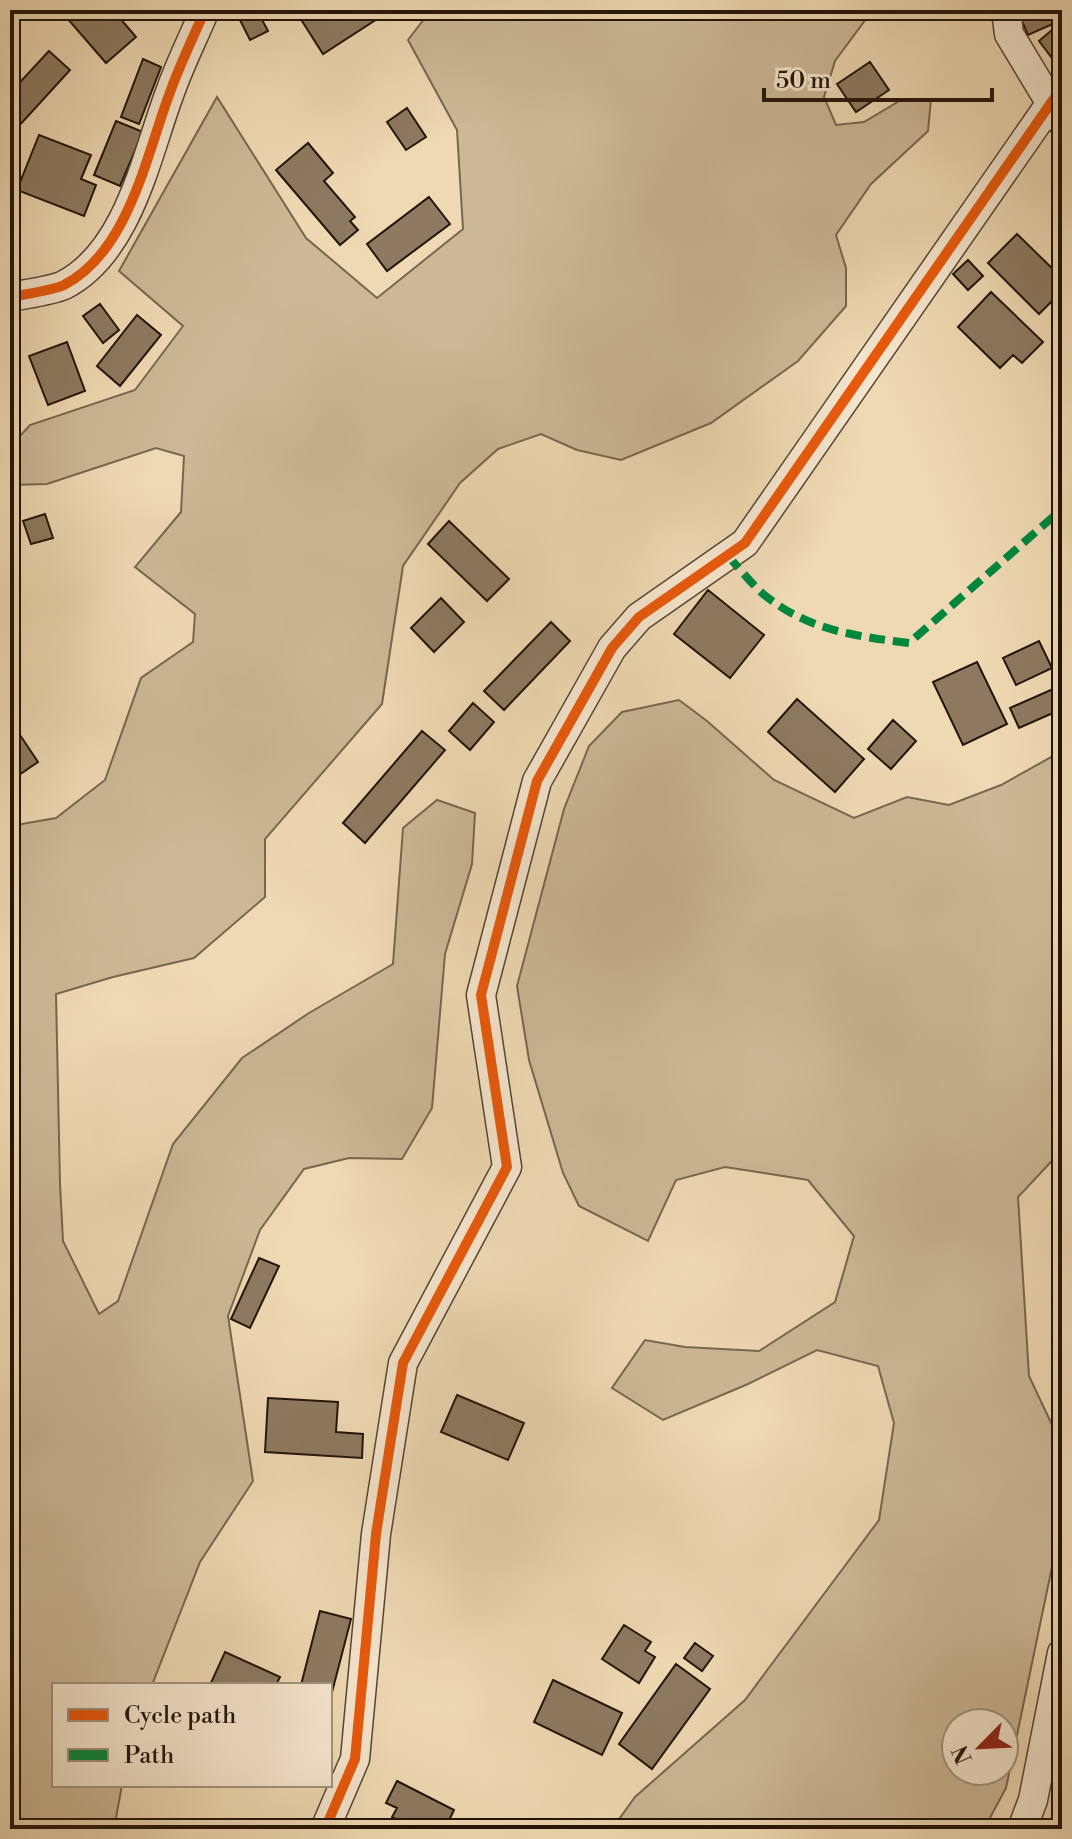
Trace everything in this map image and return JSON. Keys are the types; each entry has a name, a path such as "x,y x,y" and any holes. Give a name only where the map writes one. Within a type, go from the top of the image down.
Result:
{"street":[{"path":"10,297 62,286 95,260 114,235 130,205 170,91 205,10"},
{"path":"325,1829 355,1759 376,1534 403,1363 507,1167 481,995 537,781 612,648 639,617 745,543 1058,103 1009,34 1006,10"},
{"path":"1022,1829 1033,1800 1062,1653"}],"shaded area":[{"path":"431,10 858,10 866,19 835,61 824,97 836,125 864,122 901,100 931,99 928,131 871,184 836,235 846,268 846,306 798,361 711,423 621,460 577,450 541,434 498,449 460,483 403,566 382,704 265,839 265,897 194,958 56,994 63,1241 99,1314 118,1301 173,1144 242,1058 309,1013 393,964 403,828 437,800 475,813 472,864 445,954 432,1108 402,1159 349,1158 304,1169 260,1230 228,1316 253,1481 200,1562 153,1683 52,1683 52,1787 122,1787 114,1829 10,1829 10,826 56,818 105,780 141,678 193,642 195,614 135,567 181,512 184,456 156,448 47,484 10,485 10,447 30,425 135,390 183,326 119,271 217,97 306,238 377,298 463,229 457,130 408,40"},
{"path":"679,700 774,780 854,818 907,797 949,805 1001,785 1062,751 1062,1150 1018,1197 1029,1376 1062,1446 1062,1519 1020,1721 1020,1707 940,1707 940,1787 1006,1787 984,1829 612,1829 635,1797 745,1700 879,1520 894,1423 878,1366 817,1350 748,1384 663,1420 612,1388 645,1340 685,1347 759,1351 835,1302 854,1236 808,1180 725,1167 676,1180 648,1241 579,1206 563,1173 529,1060 517,986 564,809 589,746 622,712"}],"building":[{"path":"60,10 113,10 136,37 106,63"},
{"path":"235,10 257,10 268,31 250,40"},
{"path":"295,10 391,10 323,54"},
{"path":"1017,10 1062,10 1051,15 1055,23 1028,35"},
{"path":"1059,24 1062,27 1062,50 1052,58 1039,41"},
{"path":"49,51 70,70 17,128 10,122 10,93"},
{"path":"143,59 161,67 139,124 121,117"},
{"path":"870,62 889,90 856,112 837,84"},
{"path":"407,108 426,137 406,150 387,122"},
{"path":"116,121 143,132 120,186 94,175"},
{"path":"39,135 91,155 81,179 96,185 84,216 17,190"},
{"path":"308,143 333,173 324,181 355,217 350,221 358,230 340,245 276,170"},
{"path":"429,197 450,224 387,271 367,244"},
{"path":"1017,234 1062,278 1062,291 1039,314 988,263"},
{"path":"968,260 983,276 968,290 953,274"},
{"path":"991,292 1043,342 1022,363 1013,355 1000,368 958,327"},
{"path":"100,304 119,330 103,343 83,316"},
{"path":"137,315 161,335 120,386 97,366"},
{"path":"67,342 85,391 48,405 29,356"},
{"path":"45,514 53,538 31,544 23,521"},
{"path":"449,521 509,579 487,601 428,544"},
{"path":"708,590 764,635 730,678 674,634"},
{"path":"441,598 464,622 434,652 411,628"},
{"path":"551,622 570,641 504,710 484,691"},
{"path":"1039,641 1052,668 1016,685 1003,658"},
{"path":"977,662 1007,724 963,745 933,682"},
{"path":"1062,685 1062,709 1019,728 1010,708"},
{"path":"797,699 864,759 835,792 768,732"},
{"path":"473,703 494,722 470,750 449,731"},
{"path":"10,720 38,762 10,781"},
{"path":"893,720 916,741 891,769 868,749"},
{"path":"422,731 445,750 365,843 343,823"},
{"path":"259,1258 279,1266 250,1328 231,1319"},
{"path":"457,1395 524,1423 508,1460 441,1432"},
{"path":"268,1398 338,1402 336,1432 363,1434 362,1458 265,1452"},
{"path":"320,1611 351,1619 332,1692 332,1683 302,1683"},
{"path":"624,1625 651,1642 645,1651 655,1657 639,1683 602,1659"},
{"path":"695,1643 713,1656 702,1671 684,1658"},
{"path":"225,1652 280,1677 277,1683 211,1683"},
{"path":"676,1664 710,1689 652,1769 619,1744"},
{"path":"553,1680 622,1713 602,1755 534,1722"},
{"path":"397,1781 454,1810 445,1829 415,1829 392,1817 397,1808 386,1803"}],"marked path":[{"path":"728,556 762,593 796,615 850,634 909,643 1062,509"}],"cycle path":[{"path":"10,297 64,285 86,270 104,250 132,201 173,84 205,10"},
{"path":"325,1829 355,1759 376,1534 403,1363 507,1167 481,995 537,781 612,648 639,617 745,543 1062,87"}]}
